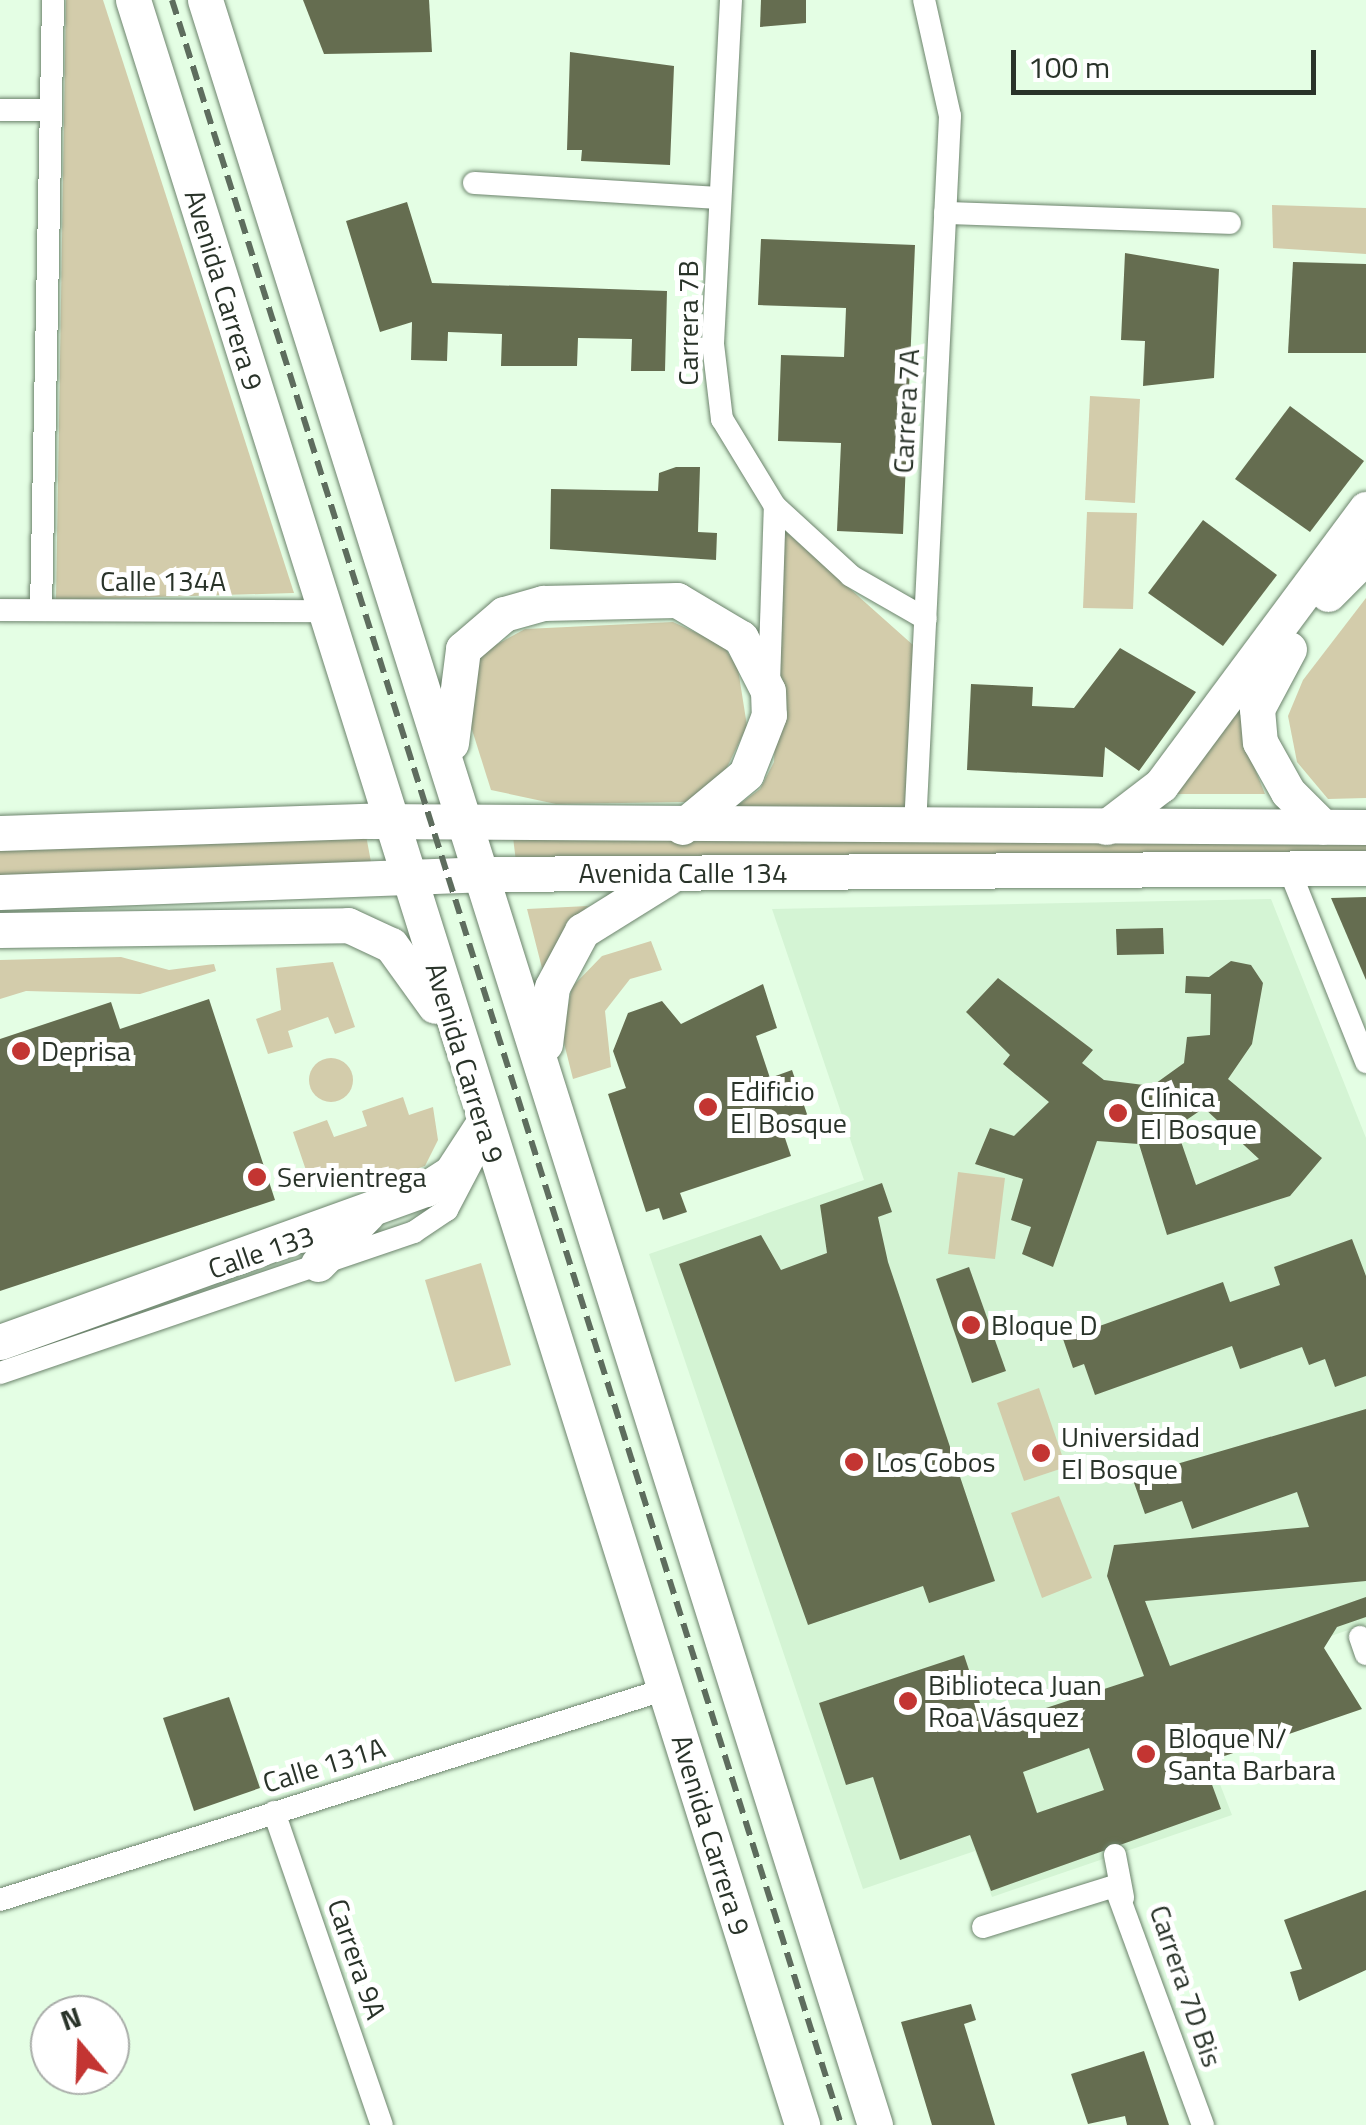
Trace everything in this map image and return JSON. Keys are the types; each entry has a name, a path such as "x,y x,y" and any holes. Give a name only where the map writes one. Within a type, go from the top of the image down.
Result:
{"main road":[{"name":"Avenida Carrera 9","path":"133,0 392,822 453,1032 666,1689 802,2125"},
{"path":"205,0 546,1066 874,2125"},
{"path":"1106,827 1161,785 1366,509"},
{"path":"1323,827 1264,755 1257,709 1320,604 1366,556"},
{"path":"452,778 452,690 462,649 504,614 542,603 677,600 741,638 768,691 760,756 727,796 682,827"},
{"name":"Avenida Calle 134","path":"0,833 392,822 682,827 1366,827"},
{"name":"Avenida Calle 134","path":"0,892 482,874 1366,868"},
{"path":"546,1066 552,987 582,931 681,873"},
{"path":"140,926 238,884"},
{"path":"0,930 308,922 364,930 403,958 453,1032"},
{"path":"0,1342 440,1182 483,1124"},
{"path":"318,1264 372,1209"}],"street":[{"path":"41,610 53,0"},
{"name":"Carrera 7B","path":"730,0 713,376 745,470 775,506"},
{"name":"Carrera 7A","path":"915,827 950,116 924,0"},
{"path":"0,110 51,110"},
{"path":"474,182 720,198"},
{"path":"945,213 1230,222"},
{"path":"775,506 852,576 926,618"},
{"path":"768,691 775,506"},
{"name":"Calle 134A","path":"0,610 325,611"},
{"path":"1290,869 1366,1062"},
{"name":"Calle 133","path":"0,1374 414,1232 447,1210 470,1178 483,1124"},
{"name":"Calle 131A","path":"0,1900 666,1689"},
{"name":"Carrera 9A","path":"274,1812 382,2125"},
{"path":"1114,1856 1124,1897"},
{"name":"Carrera 7D Bis","path":"983,1927 1105,1884 1124,1897 1203,2125"}],"shaded area":[{"path":"66,0 103,0 294,593 56,600"},
{"path":"1272,205 1366,208 1366,254 1273,248"},
{"path":"1090,396 1140,399 1135,503 1085,500"},
{"path":"1087,512 1137,513 1133,609 1083,608"},
{"path":"784,530 913,645 905,810 729,812 760,789 774,762"},
{"path":"1366,598 1366,798 1328,799 1297,762 1288,716 1303,680"},
{"path":"673,622 723,645 738,669 747,726 720,782 687,802 556,804 491,790 462,698 481,653 525,629"},
{"path":"1251,689 1243,739 1265,794 1165,794"},
{"path":"365,830 371,862 0,878 0,842"},
{"path":"1366,836 1366,857 516,862 513,837"},
{"name":"Universidad El Bosque","path":"1271,899 1366,1138 1366,1624 1182,1687 1232,1815 992,1897 975,1851 863,1889 649,1254 864,1180 772,909"},
{"path":"588,906 579,915 544,976 527,909"},
{"path":"651,941 662,970 630,979 605,1011 611,1067 573,1079 562,1035 572,987 602,956"},
{"path":"121,957 169,970 214,964 216,971 140,994 26,991 0,999 0,960"},
{"path":"333,962 355,1027 335,1034 328,1017 288,1031 293,1047 268,1054 256,1019 281,1010 276,968"},
{"path":"331,1058 347,1064 353,1080 347,1096 331,1102 315,1096 309,1080 315,1064"},
{"path":"403,1097 409,1115 433,1107 438,1140 425,1166 348,1191 342,1175 311,1185 293,1132 327,1120 334,1137 367,1126 362,1111"},
{"path":"958,1172 1005,1178 995,1259 948,1254"},
{"path":"481,1263 511,1365 455,1382 425,1280"},
{"path":"1039,1388 1066,1467 1024,1481 997,1403"},
{"path":"1059,1496 1092,1578 1042,1598 1011,1513"}],"building":[{"path":"303,0 429,0 432,52 324,54"},
{"path":"761,0 806,0 806,23 760,27"},
{"path":"570,52 674,66 670,165 581,161 582,150 567,150"},
{"path":"407,202 432,283 667,291 665,371 631,371 632,339 578,338 577,366 501,366 502,334 448,332 447,361 411,360 412,322 380,332 346,221"},
{"path":"761,239 915,245 903,534 837,531 841,443 778,441 781,355 844,357 846,308 758,305"},
{"path":"1125,253 1219,269 1214,378 1143,386 1145,341 1121,340"},
{"path":"1293,262 1366,264 1366,353 1288,353"},
{"path":"1290,406 1364,461 1310,532 1235,479"},
{"path":"676,467 700,467 698,532 717,533 716,560 550,549 551,489 658,491 659,473"},
{"path":"1203,520 1277,575 1223,646 1148,593"},
{"path":"1120,648 1196,692 1139,771 1105,747 1103,777 967,770 971,684 1033,687 1032,706 1074,708"},
{"path":"1366,897 1366,980 1331,898"},
{"path":"1163,928 1164,954 1117,955 1116,929"},
{"name":"Clínica El Bosque","path":"1231,961 1251,965 1263,983 1252,1044 1228,1079 1322,1158 1290,1196 1167,1235 1139,1144 1097,1141 1053,1267 1022,1254 1031,1227 1011,1220 1023,1179 975,1164 990,1128 1014,1136 1049,1102 1003,1064 1010,1055 966,1012 998,978 1093,1050 1082,1063 1104,1080 1152,1086 1184,1063 1187,1037 1210,1035 1211,994 1185,993 1186,976 1209,977","holes":["1204,1108 1259,1159 1196,1185 1176,1127"]},
{"name":"Edificio El Bosque","path":"763,984 777,1028 756,1036 770,1078 792,1070 809,1120 782,1129 791,1156 680,1193 687,1212 663,1220 659,1208 646,1212 608,1094 626,1088 613,1051 628,1013 662,1001 681,1024"},
{"path":"209,999 275,1200 0,1291 0,1039 111,1002 120,1029"},
{"name":"Los Cobos","path":"882,1183 892,1212 878,1217 888,1262 995,1581 929,1603 923,1586 808,1625 679,1264 761,1235 781,1270 827,1253 820,1205"},
{"path":"1352,1239 1366,1276 1366,1376 1335,1387 1325,1359 1309,1365 1302,1347 1240,1369 1232,1346 1095,1395 1084,1364 1073,1368 1063,1339 1223,1282 1230,1302 1280,1285 1274,1267"},
{"name":"Bloque D","path":"969,1267 1006,1371 972,1383 936,1279"},
{"path":"1366,1409 1366,1581 1145,1601 1170,1666 1366,1597 1366,1617 1337,1627 1324,1648 1362,1709 1204,1763 1221,1809 991,1891 970,1835 900,1860 873,1777 846,1785 819,1703 964,1655 988,1727 1144,1676 1107,1576 1114,1545 1309,1527 1297,1492 1192,1529 1182,1501 1145,1514 1132,1477","holes":["1089,1748 1104,1790 1037,1813 1023,1772"]},
{"path":"229,1697 260,1788 194,1811 163,1718"},
{"path":"1366,1890 1366,1970 1299,2001 1290,1972 1302,1969 1284,1920"},
{"path":"971,2004 976,2020 964,2024 995,2125 932,2125 901,2022"},
{"path":"1144,2051 1169,2125 1127,2125 1125,2116 1088,2124 1071,2074"}],"railway":[{"path":"172,0 841,2125"}],"place":[{"name":"Deprisa","path":"21,1051"},
{"name":"Edificio El Bosque","path":"708,1107"},
{"name":"Clínica El Bosque","path":"1118,1113"},
{"name":"Servientrega","path":"257,1177"},
{"name":"Bloque D","path":"971,1325"},
{"name":"Universidad El Bosque","path":"1041,1453"},
{"name":"Los Cobos","path":"854,1462"},
{"name":"Biblioteca Juan Roa Vásquez","path":"908,1701"},
{"name":"Bloque N/ Santa Barbara","path":"1146,1754"}]}
